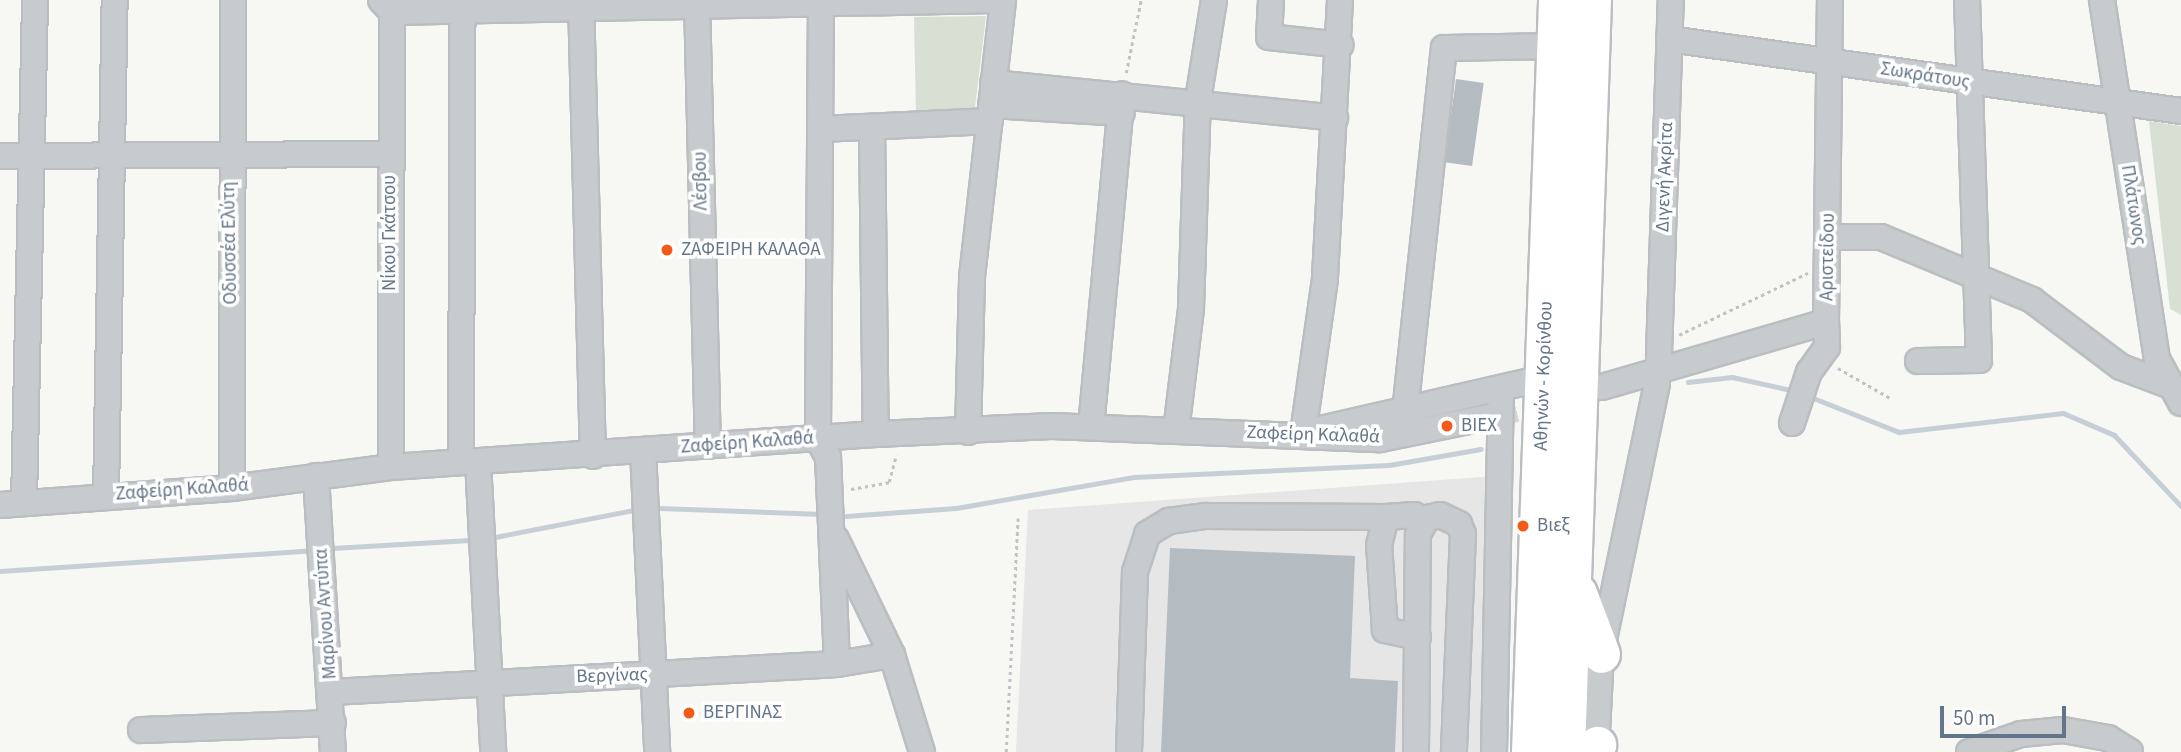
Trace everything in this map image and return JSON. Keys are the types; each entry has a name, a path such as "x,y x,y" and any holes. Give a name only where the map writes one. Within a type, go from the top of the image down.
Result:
{"highway":[{"name":"Αθηνών - Κορίνθου","path":"1530,752 1557,0"},
{"name":"Αθηνών - Κορίνθου","path":"1588,750 1572,578 1592,0"},
{"path":"1572,578 1601,654"}],"street":[{"path":"12,503 30,156 35,0"},
{"path":"106,496 115,0"},
{"name":"Οδυσσέα Ελύτη","path":"232,488 229,158 236,137 233,0"},
{"path":"388,4 995,0"},
{"path":"968,432 972,277 1003,0"},
{"path":"1176,431 1191,308 1198,100 1214,0"},
{"path":"1271,0 1269,37 1341,45"},
{"path":"1340,0 1341,45 1325,279 1303,433 1336,421 1405,412 1501,391 1544,378"},
{"name":"Διγενή Ακρίτα","path":"1588,750 1601,654 1657,384 1671,0"},
{"name":"Αριστείδου","path":"1602,387 1826,322 1830,0"},
{"path":"1918,361 1979,360 1967,0"},
{"name":"Πλάτωνος","path":"2102,0 2117,103 2176,394"},
{"name":"Λέσβου","path":"697,3 708,446"},
{"path":"821,3 818,439 828,457 837,664"},
{"name":"Νίκου Γκάτσου","path":"388,4 391,467"},
{"path":"463,4 470,462 493,752"},
{"path":"580,4 593,456"},
{"name":"Σωκράτους","path":"1669,40 2181,111"},
{"path":"1405,412 1444,48 1556,46"},
{"path":"822,129 872,127 991,103 1198,100 1335,117"},
{"path":"1091,427 1122,103"},
{"path":"872,127 887,434"},
{"path":"0,156 229,158 390,153"},
{"path":"1829,237 1881,237 2032,300 2121,367 2176,394"},
{"path":"1793,415 1805,380 1827,347 1826,322"},
{"path":"1493,752 1501,391"},
{"name":"Ζαφείρη Καλαθά","path":"12,503 232,488 391,467 593,456 643,450 887,434 1091,427 1303,433 1380,439 1493,416"},
{"path":"643,450 657,752"},
{"name":"Μαρίνου Αντύπα","path":"316,476 332,692 333,752"},
{"path":"1129,752 1135,572 1147,534 1169,522 1206,516 1414,515 1420,525 1416,752"},
{"path":"1420,525 1440,515 1464,534 1454,752"},
{"path":"1386,517 1379,545 1385,630 1418,637"},
{"path":"832,532 892,655 922,752"},
{"name":"Βεργίνας","path":"332,692 488,681 837,664 892,655"},
{"path":"141,730 333,723"},
{"path":"1969,752 2021,734 2063,730 2108,738 2130,752"}],"path":[{"path":"1122,103 1141,0"},
{"path":"1659,348 1727,315 1780,281 1827,269"},
{"path":"1827,347 1858,386 1892,399"},
{"path":"830,491 889,482 887,434"},
{"path":"1006,752 1018,518"}],"shaded area":[{"path":"986,16 974,116 916,116 914,17"},
{"path":"2149,121 2181,126 2181,315 2170,309"},
{"path":"1495,476 1484,752 1016,752 1028,510"}],"building":[{"path":"1456,79 1484,83 1472,166 1444,162"},
{"path":"1170,548 1355,556 1350,678 1398,681 1395,752 1161,752"}],"waterway":[{"path":"1688,382 1732,377 1795,391"},
{"path":"1808,396 1899,432 2063,413 2114,435 2181,506"},
{"path":"846,516 956,508 1134,477 1389,465 1481,449"},
{"path":"659,508 822,514"},
{"path":"495,537 634,510"},
{"path":"332,548 470,540"},
{"path":"0,571 305,551"}],"tunnel":[{"path":"1493,416 1554,400"}],"place":[{"name":"ΖΑΦΕΙΡΗ ΚΑΛΑΘΑ","path":"667,250"},
{"name":"ΒΙΕΧ","path":"1447,426"},
{"name":"Βιεξ","path":"1523,526"},
{"name":"ΒΕΡΓΙΝΑΣ","path":"689,713"}]}
